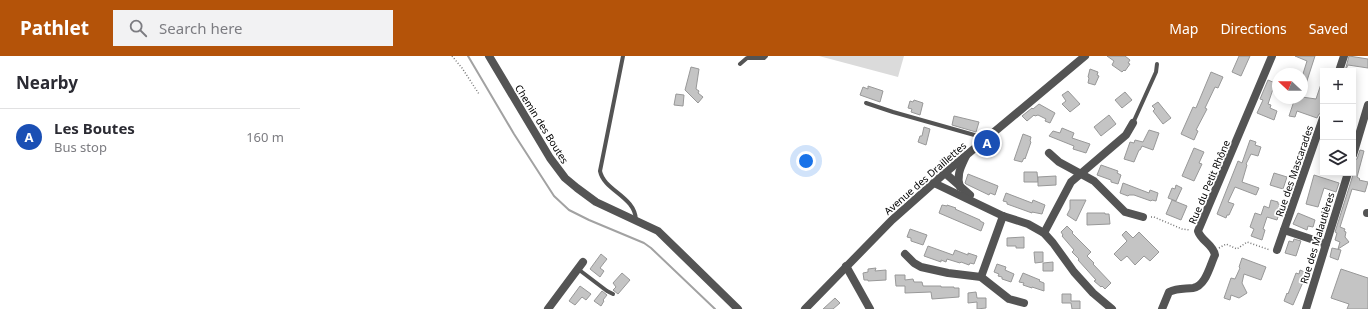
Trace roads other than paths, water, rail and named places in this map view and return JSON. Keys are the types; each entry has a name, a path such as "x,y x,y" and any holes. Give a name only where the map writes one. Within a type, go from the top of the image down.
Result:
{"street":[{"name":"Chemin des Boutes","path":"489,56 550,158 566,178 592,199 651,227 664,236 738,309"},
{"name":"Avenue des Draillettes","path":"804,309 892,220 986,138 1085,56"},
{"name":"Rue du Petit Rhône","path":"1162,309 1169,292 1176,289 1198,287 1203,282 1215,255 1214,250 1200,236 1198,231 1272,56"},
{"path":"1340,68 1344,56"},
{"path":"1356,145 1368,105"},
{"path":"1044,233 1071,182 1126,135 1133,123"},
{"name":"Rue des Mascarades","path":"1277,250 1320,127"},
{"path":"1049,153 1059,162 1094,181 1125,212 1143,217"},
{"path":"960,188 958,173 966,156"},
{"path":"945,173 960,188 983,206"},
{"name":"Rue des Malautières","path":"1306,309 1347,176"},
{"path":"934,183 1004,216 1028,224 1044,233 1054,243 1074,272 1093,293 1112,309"},
{"path":"981,277 1004,216"},
{"name":"Rue des Mascarades","path":"1284,230 1326,244"},
{"path":"905,254 914,263 921,267 948,273 981,277 1009,299 1024,303"},
{"path":"549,309 580,265"},
{"path":"846,266 870,309"}],"lane":[{"path":"623,56 600,172 603,179 631,206 636,214 636,220"},
{"path":"740,64 747,58 764,58 766,56"},
{"path":"1133,123 1156,72 1157,64"},
{"path":"866,103 986,138"},
{"path":"580,265 607,291 613,294"}],"waterway":[{"path":"468,56 514,134 554,196 569,210 644,243 715,309"}],"place":[{"name":"Les Boutes","path":"987,143"}]}
